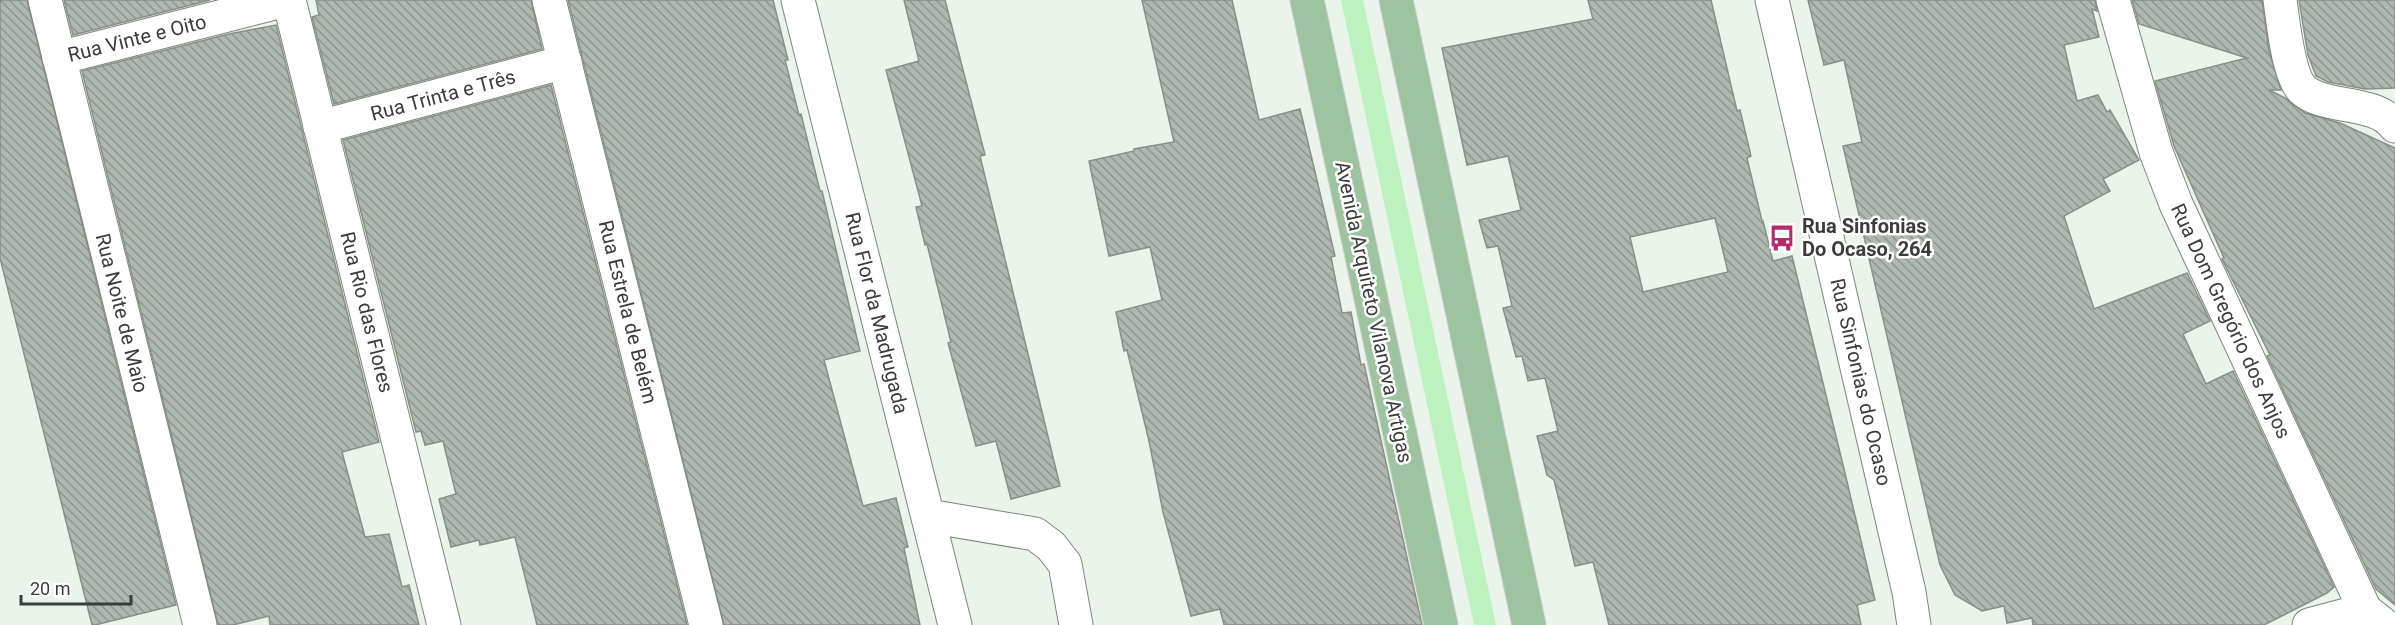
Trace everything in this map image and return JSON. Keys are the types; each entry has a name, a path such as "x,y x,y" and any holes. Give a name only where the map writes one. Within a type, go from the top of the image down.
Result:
{"main road":[{"name":"Avenida Arquiteto Vilanova Artigas","path":"1306,0 1441,625"},
{"path":"1396,0 1529,625"}],"street":[{"name":"Rua Noite de Maio","path":"45,0 200,625"},
{"name":"Rua Vinte e Oito","path":"59,58 287,0"},
{"name":"Rua Rio das Flores","path":"287,0 444,625"},
{"name":"Rua Estrela de Belém","path":"549,0 706,625"},
{"name":"Rua Flor da Madrugada","path":"798,0 955,625"},
{"name":"Rua Sinfonias do Ocaso","path":"1772,0 1906,580 1914,625"},
{"name":"Rua Dom Gregório dos Anjos","path":"2113,0 2156,152 2176,204 2374,618"},
{"path":"2280,0 2290,65 2302,89 2325,100 2359,106 2391,120 2395,126"},
{"name":"Rua Trinta e Três","path":"320,127 565,62"},
{"path":"928,516 1035,534 1051,546 1065,564 1076,625"},
{"path":"2309,625 2374,618"}],"green space":[{"path":"1341,0 1363,0 1496,625 1474,625"}],"building":[{"path":"0,0 27,0 176,605 95,625 92,625 0,258"},
{"path":"64,0 210,0 73,35"},
{"path":"316,0 531,0 542,49 334,104 312,17 319,15"},
{"path":"568,0 773,0 788,60 785,60 820,191 822,191 860,351 824,360 863,506 896,498 908,547 904,548 920,625 724,625"},
{"path":"904,0 945,0 985,155 980,156 1060,486 1011,499 996,441 976,446 948,343 951,342 916,207 922,206 886,70 919,61"},
{"path":"1142,0 1232,0 1259,120 1300,109 1335,256 1331,257 1342,313 1351,312 1361,365 1364,364 1422,625 1224,625 1220,609 1191,616 1163,512 1149,441 1127,350 1124,351 1116,312 1162,300 1150,247 1109,256 1089,161 1134,151 1134,149 1174,142"},
{"path":"1588,0 1711,0 1737,111 1740,110 1751,156 1747,158 1773,261 1792,256 1844,469 1875,600 1857,605 1861,625 1609,625 1593,562 1575,566 1554,480 1547,475 1537,436 1558,431 1545,378 1528,381 1522,356 1516,357 1503,308 1512,306 1498,246 1487,248 1479,220 1521,210 1508,156 1467,165 1442,48 1593,19","holes":["1715,218 1728,272 1643,292 1630,237"]},
{"path":"1808,0 2095,0 2097,11 2092,9 2099,37 2064,45 2077,101 2098,95 2107,112 2110,110 2139,160 2103,179 2110,191 2064,216 2094,309 2187,273 2210,321 2183,334 2206,384 2233,371 2334,587 2327,593 2264,625 2033,625 2032,618 2007,623 2004,606 1982,611 1955,595 1940,565 1843,146 1862,142 1844,60 1824,65"},
{"path":"2132,0 2262,0 2269,51 2281,90 2269,90 2285,98 2305,113 2340,123 2395,148 2395,605 2376,589 2267,356 2270,355 2222,259 2224,258 2174,146 2155,81 2247,58 2139,24"},
{"path":"2299,0 2395,0 2395,88 2365,89 2328,82 2316,76 2308,55"},
{"path":"276,25 379,442 342,452 365,537 389,534 402,587 409,585 419,625 270,625 269,616 233,625 218,625 82,71 229,34"},
{"path":"551,85 687,625 537,625 515,537 480,545 479,540 451,547 439,499 456,494 443,441 425,445 421,431 416,432 343,140"}],"place":[{"name":"Rua Sinfonias Do Ocaso, 264","path":"1782,238"}]}
